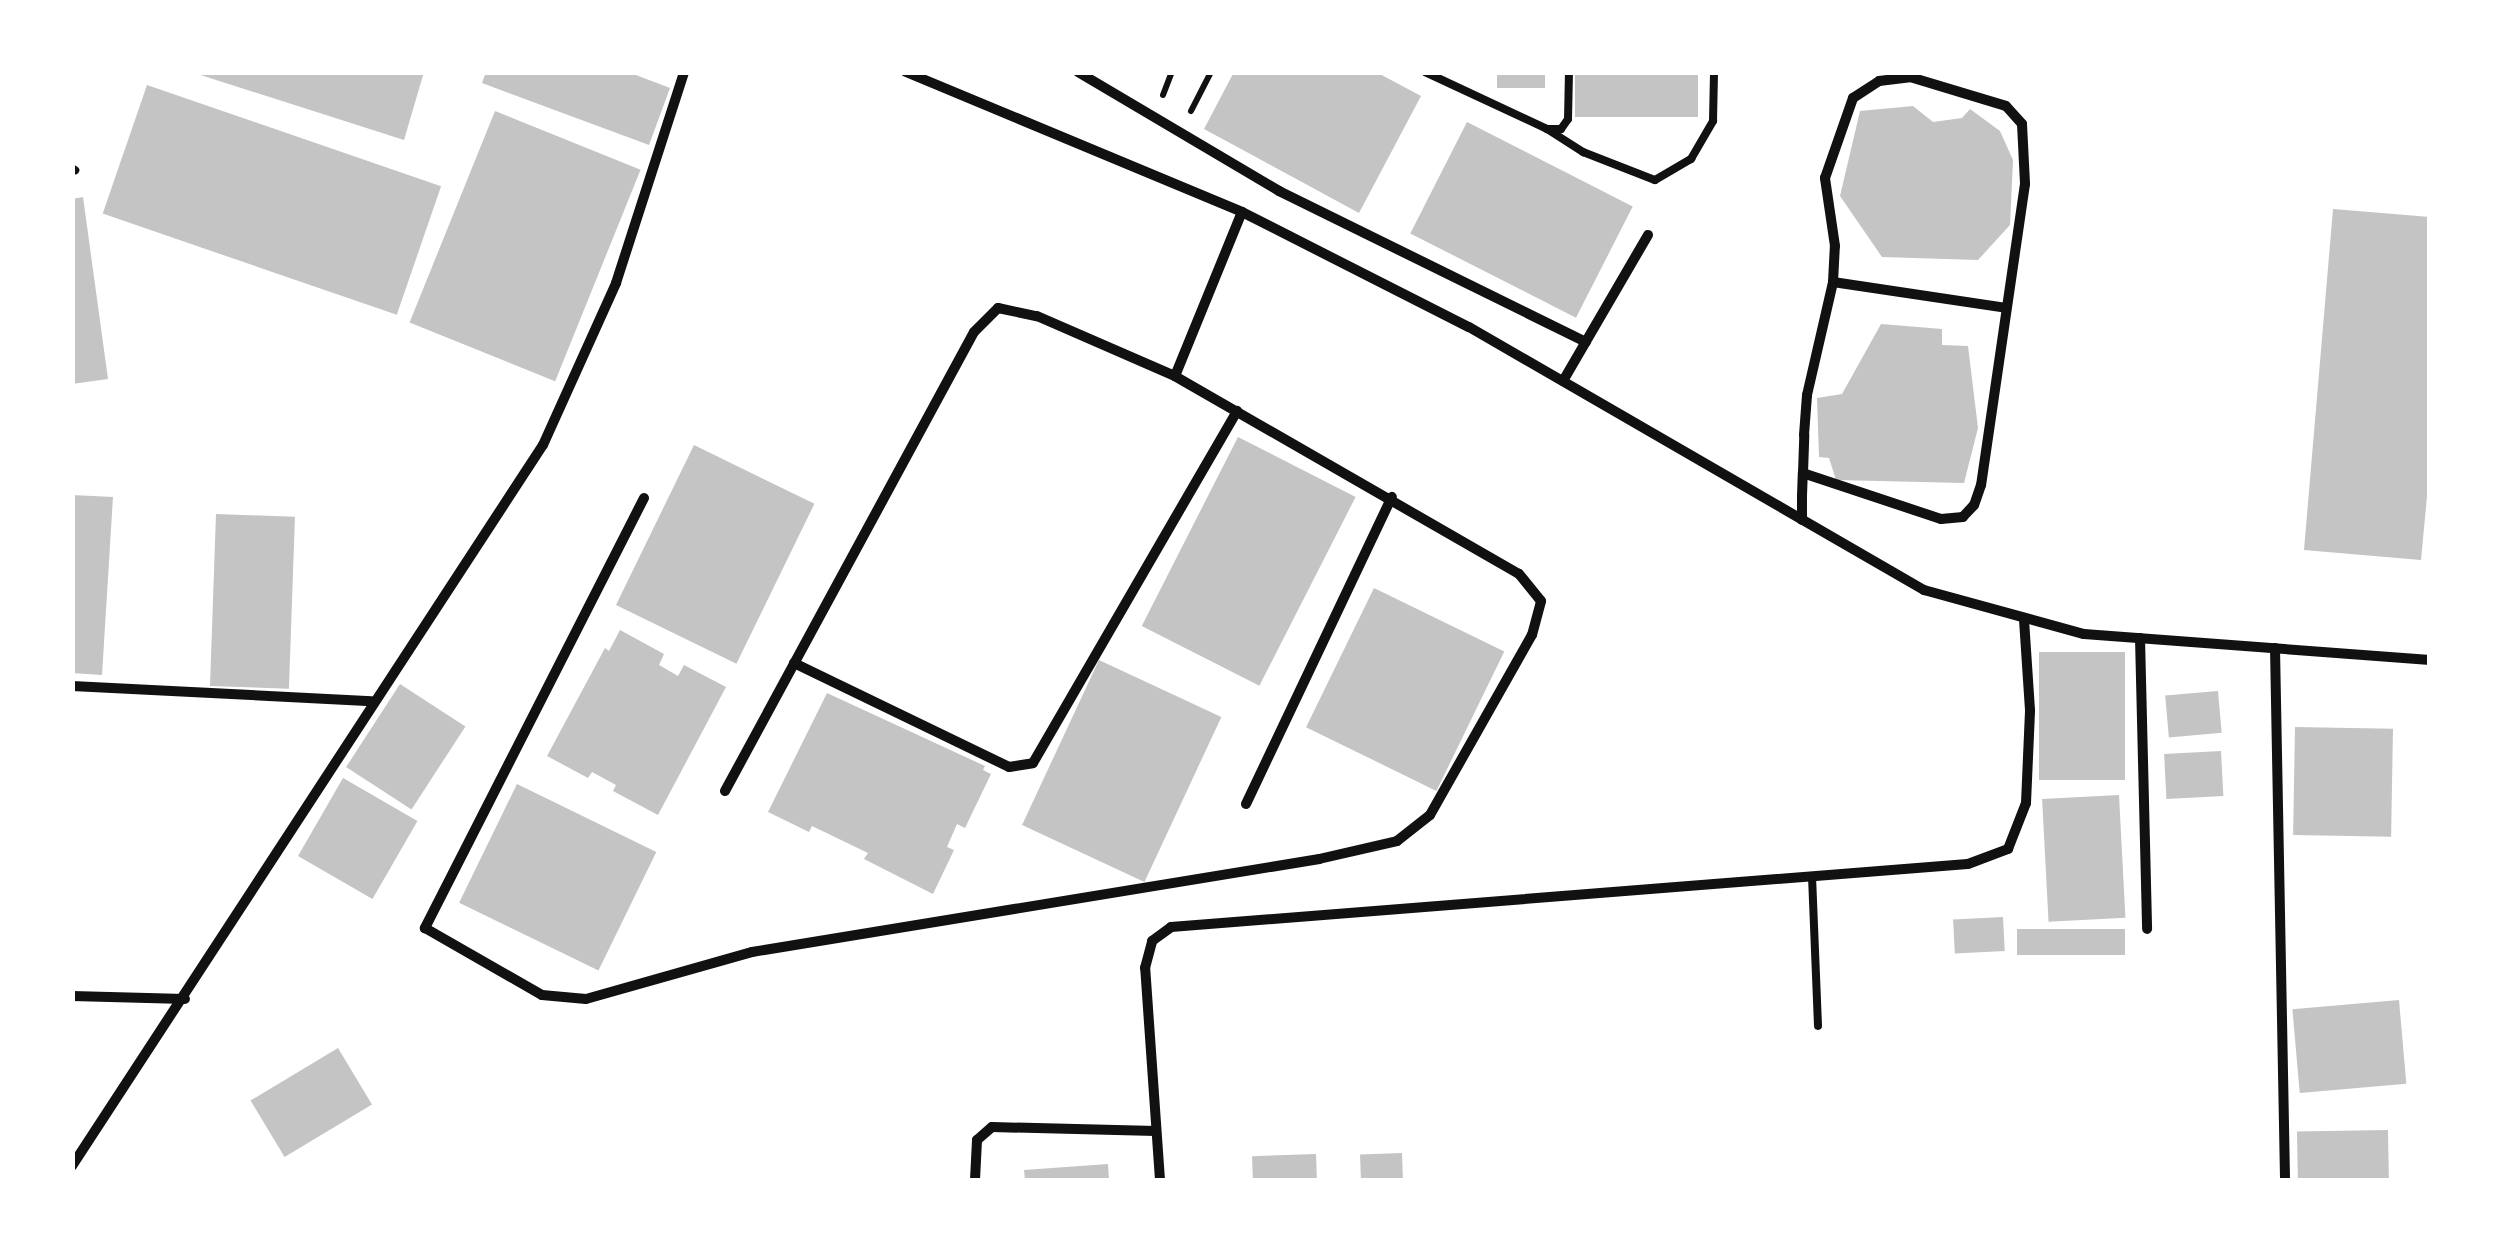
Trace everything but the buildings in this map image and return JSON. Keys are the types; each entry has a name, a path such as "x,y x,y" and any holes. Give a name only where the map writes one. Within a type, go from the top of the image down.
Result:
{"street":[{"path":"72,1166 185,998 372,701 543,445 616,283 684,72"},
{"path":"906,72 1242,212 1469,328 1924,590 2084,634 2430,660"},
{"path":"1078,72 1279,192 1586,342"},
{"path":"1802,520 1803,473 1807,395 1833,282 1835,246 1824,178 1852,98 1878,81 1910,76 2006,106 2022,124 2025,184 1981,485 1974,505 1963,517 1922,514 1803,473"},
{"path":"1175,376 1242,212"},
{"path":"1563,382 1648,235"},
{"path":"1833,282 2006,308"},
{"path":"644,498 425,928 542,996 586,998 752,952 1319,859 1397,841 1430,815 1532,635 1541,600 1520,574 1392,497 1175,376 1037,316 998,308 974,332 725,790"},
{"path":"794,663 1009,767 1034,763 1237,410"},
{"path":"1246,804 1392,497"},
{"path":"1160,1180 1145,968 1152,941 1171,927 1968,864 2008,849 2026,803 2030,710 2024,620"},
{"path":"2140,638 2147,929"},
{"path":"2275,648 2285,1180"},
{"path":"72,686 372,701"},
{"path":"72,996 185,998"},
{"path":"975,1180 977,1140 992,1127 1156,1132"}],"lane":[{"path":"1425,72 1548,129 1582,152 1656,180 1690,159 1713,121 1714,72"},
{"path":"1548,129 1561,129 1568,120 1569,72"},
{"path":"1812,876 1818,1026"}],"path":[{"path":"1191,112 1211,72"}]}
